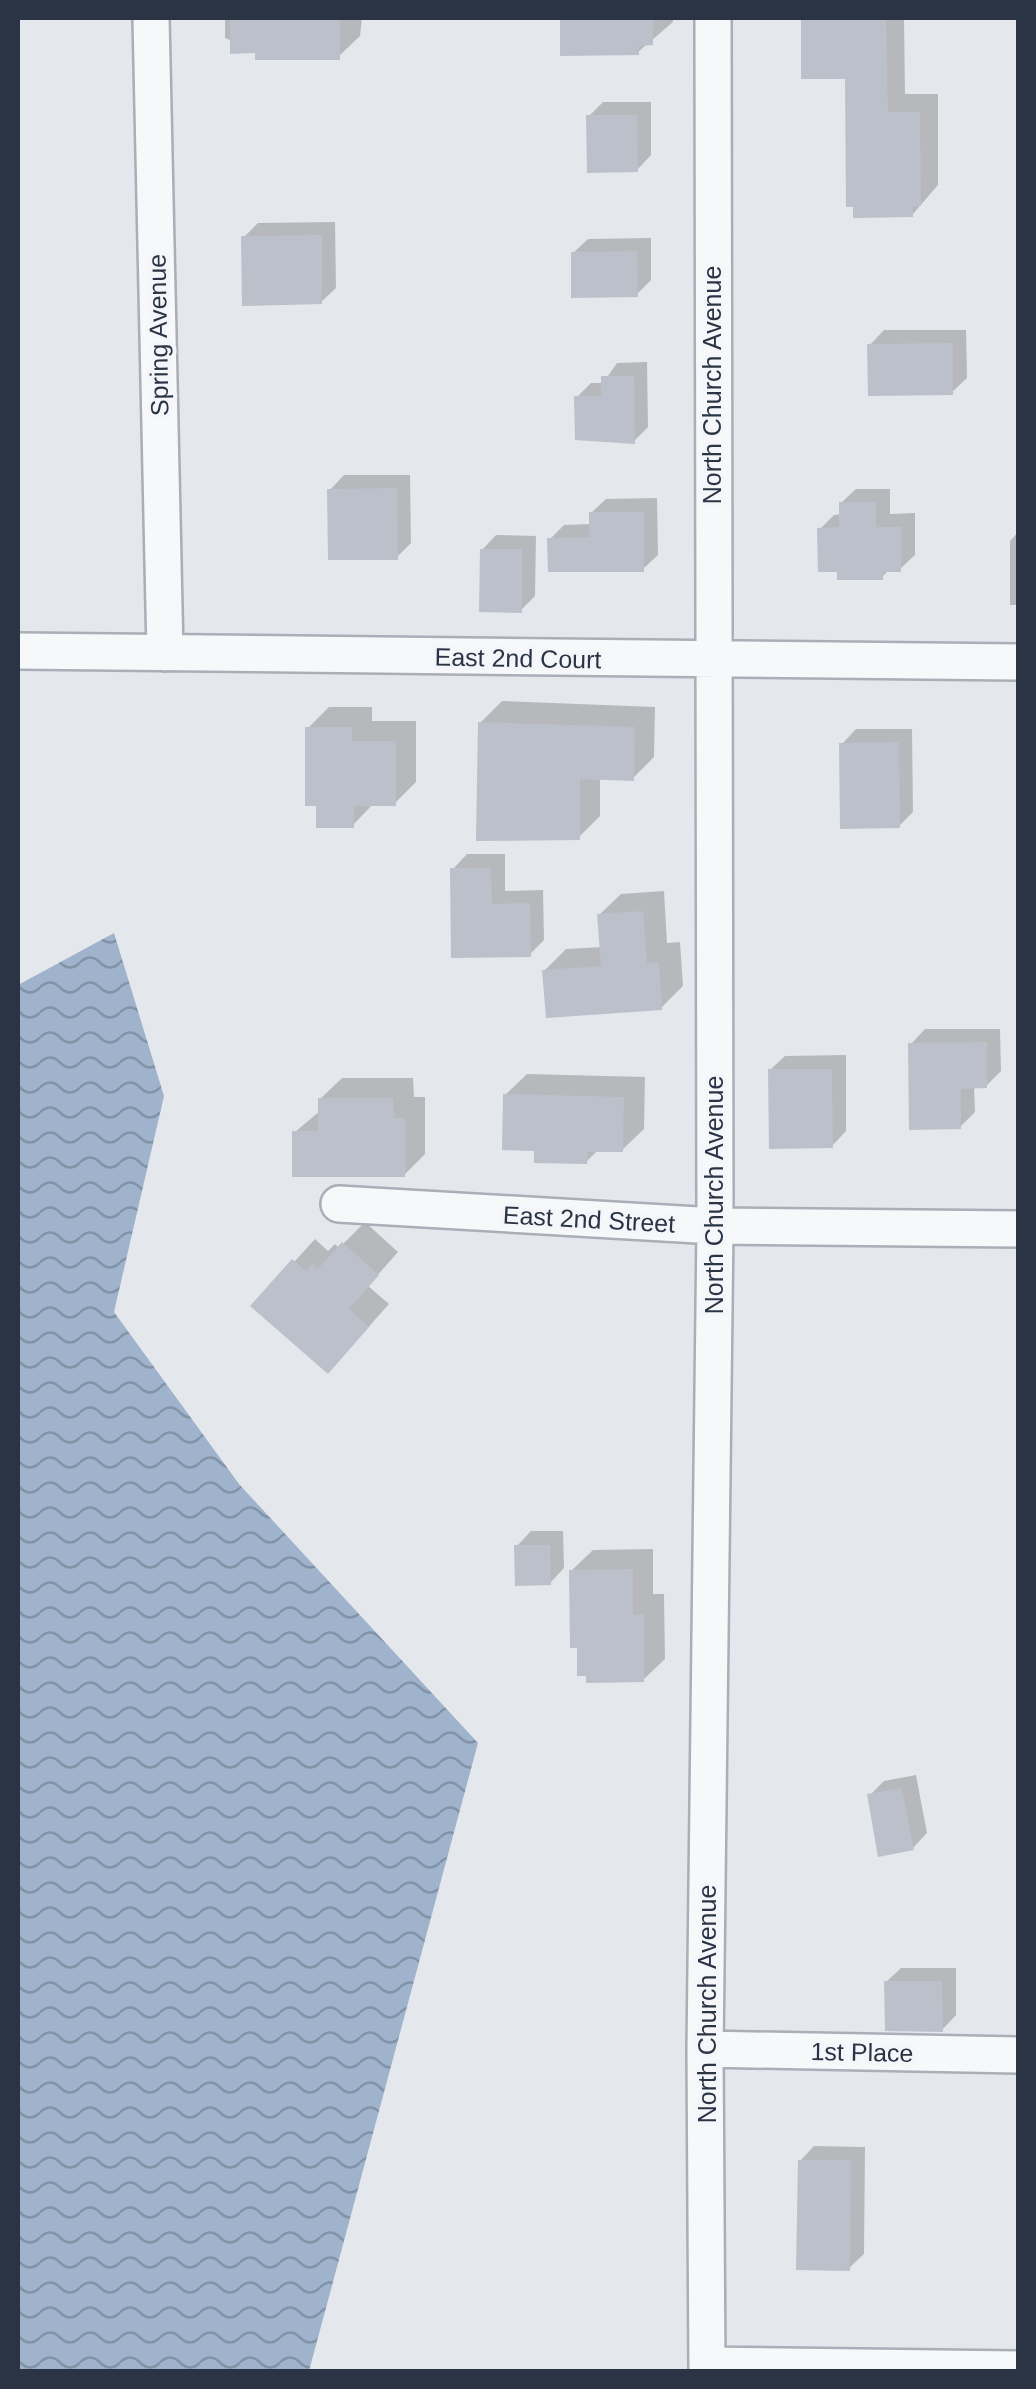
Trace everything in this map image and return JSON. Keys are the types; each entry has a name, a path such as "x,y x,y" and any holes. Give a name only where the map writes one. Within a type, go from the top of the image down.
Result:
{"street":[{"name":"Spring Avenue","path":"151,18 165,653"},
{"name":"North Church Avenue","path":"708,2368 705,2048 714,1226 713,18"},
{"name":"East 2nd Court","path":"18,651 1018,662"},
{"name":"East 2nd Street","path":"340,1204 714,1226 1018,1230"},
{"name":"1st Place","path":"705,2048 1018,2055"},
{"path":"708,2368 1018,2369"}],"water":[{"path":"114,933 164,1096 114,1312 239,1484 478,1743 309,2371 18,2371 18,985"}],"building":[{"path":"230,18 340,18 340,60 255,60 255,53 230,54"},
{"path":"560,18 653,18 653,45 639,46 639,55 560,56"},
{"path":"886,19 888,112 920,112 921,206 913,206 913,217 853,218 853,207 846,207 845,79 801,79 801,20"},
{"path":"586,115 637,115 638,172 587,173"},
{"path":"322,235 322,304 242,306 241,236"},
{"path":"637,251 638,297 571,298 571,252"},
{"path":"953,343 953,395 868,396 867,344"},
{"path":"601,376 634,376 635,444 575,440 574,396 601,396"},
{"path":"397,488 398,560 328,560 327,489"},
{"path":"839,502 876,502 876,527 901,527 901,572 883,572 883,580 837,580 837,572 818,572 817,528 839,527"},
{"path":"589,512 644,512 644,572 548,572 547,538 589,537"},
{"path":"480,549 522,549 522,613 479,612"},
{"path":"478,722 635,727 634,781 580,779 580,840 476,841"},
{"path":"305,727 352,727 352,741 396,741 396,806 354,806 354,828 316,828 316,806 305,806"},
{"path":"899,742 900,828 840,829 839,743"},
{"path":"450,868 491,868 492,904 530,903 531,957 451,958"},
{"path":"643,911 647,963 659,962 662,1010 546,1018 542,970 601,966 597,914"},
{"path":"987,1042 987,1088 961,1089 961,1129 909,1130 908,1043"},
{"path":"768,1069 832,1069 833,1148 769,1149"},
{"path":"503,1094 624,1097 623,1152 588,1152 587,1164 534,1163 534,1151 502,1150"},
{"path":"318,1098 393,1098 394,1118 405,1118 405,1177 292,1177 292,1131 318,1131"},
{"path":"342,1242 379,1275 349,1309 369,1327 328,1374 250,1306 292,1259 306,1271 312,1264 318,1269"},
{"path":"514,1545 550,1545 551,1585 515,1586"},
{"path":"633,1569 633,1615 644,1614 644,1682 586,1683 586,1676 577,1676 577,1648 570,1648 569,1570"},
{"path":"902,1788 914,1850 878,1857 867,1794"},
{"path":"884,1981 942,1981 943,2032 885,2031"},
{"path":"798,2160 851,2160 850,2271 796,2270"}]}
